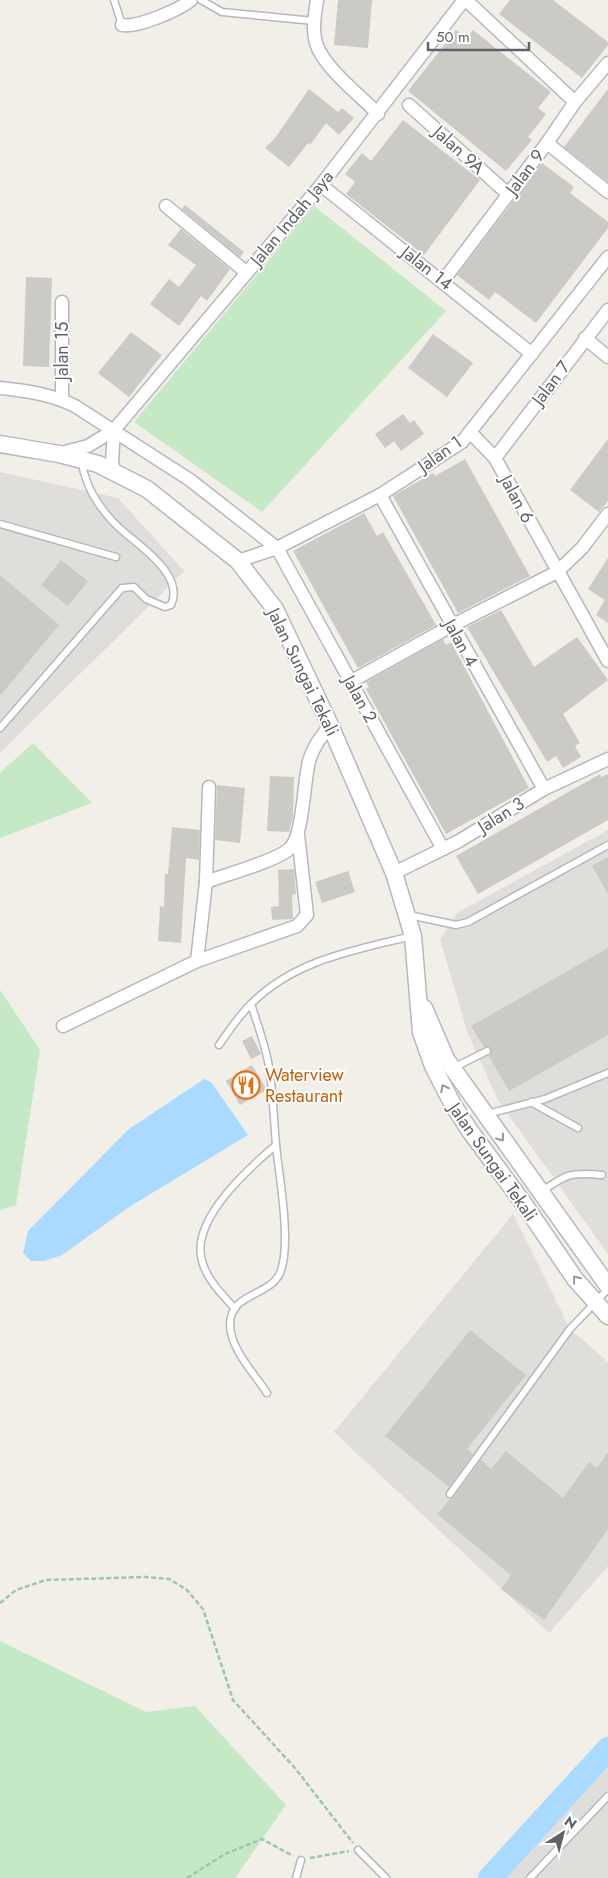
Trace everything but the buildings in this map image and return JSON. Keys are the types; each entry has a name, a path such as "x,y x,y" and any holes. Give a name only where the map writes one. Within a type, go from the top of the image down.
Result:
{"street":[{"path":"122,25 136,25 178,8 191,0"},
{"path":"317,0 314,21 315,41 321,56 378,114"},
{"path":"465,0 575,102"},
{"name":"Jalan Indah Jaya","path":"59,454 88,446 114,430 321,185 465,0"},
{"name":"Jalan 9","path":"443,281 547,143 575,102 608,63"},
{"name":"Jalan 9A","path":"409,105 508,194"},
{"path":"547,143 608,192"},
{"name":"Jalan 14","path":"321,185 532,354"},
{"path":"166,206 246,272"},
{"name":"Jalan 1","path":"238,561 277,548 380,495 462,442 608,257"},
{"name":"Jalan 15","path":"62,302 62,400"},
{"name":"Jalan 7","path":"495,458 608,310"},
{"path":"585,338 608,357"},
{"path":"0,388 37,392 62,400 114,430 190,480 277,548"},
{"path":"114,430 112,462 114,471"},
{"name":"Jalan 6","path":"470,432 495,458 608,661"},
{"name":"Jalan Sungai Tekali","path":"0,444 81,459 114,471 147,489 238,561 275,609 330,725 394,873 409,915 413,936 421,1032 433,1066 452,1104 524,1204 544,1237 595,1303 608,1316"},
{"name":"Jalan 4","path":"380,495 451,626 544,789"},
{"path":"350,682 451,626 557,572 582,548 608,514"},
{"name":"Jalan 2","path":"277,548 443,849"},
{"path":"63,1026 197,961 297,926 304,920 307,915 298,836 309,761 316,744 330,725"},
{"name":"Jalan 3","path":"394,873 443,849 544,789 608,759"},
{"path":"197,961 206,882 209,787"},
{"path":"206,882 282,854 291,848 298,836"},
{"name":"Jalan Sungai Tekali","path":"417,990 452,1069 608,1288"}],"lane":[{"path":"114,0 122,25"},
{"path":"201,0 222,12 314,21"},
{"path":"0,728 122,588 134,587 146,599 165,607 170,605 173,600 168,576 156,559 123,532 98,503 86,481 81,459"},
{"path":"0,524 116,557"},
{"path":"409,915 456,925 468,922 608,845"},
{"path":"219,1045 251,1004 270,987 300,968 324,958 413,936"},
{"path":"251,1004 270,1072 284,1225 283,1264 274,1282 242,1299 230,1321 230,1335 267,1393"},
{"path":"452,1069 487,1051"},
{"path":"484,1115 545,1098 608,1073"},
{"path":"531,1102 578,1128"},
{"path":"235,1309 212,1282 202,1260 202,1244 209,1221 222,1198 242,1173 276,1144"},
{"path":"540,1193 563,1176 583,1173 602,1175"},
{"path":"450,1494 570,1329 608,1288"},
{"path":"530,1878 608,1796"},
{"path":"358,1850 386,1878"},
{"path":"296,1878 302,1860"}],"path":[{"path":"0,1603 16,1590 46,1580 145,1577 169,1579 187,1590 203,1609 233,1700 295,1768 358,1850 302,1860 262,1839 225,1854 187,1878"}],"shaded area":[{"path":"0,472 118,498 184,571 0,753"},
{"path":"608,830 608,1254 498,1100 468,1034 440,939 457,913"},
{"path":"513,1214 570,1329 608,1362 608,1566 549,1633 334,1432"},
{"path":"608,1767 608,1878 503,1878"}],"green space":[{"path":"314,206 446,311 262,512 134,422"},
{"path":"33,743 92,803 0,838 0,773"},
{"path":"0,990 40,1050 16,1205 0,1210"},
{"path":"0,1641 146,1712 195,1706 286,1805 235,1878 0,1878"}],"water":[{"path":"204,1079 211,1082 248,1135 129,1207 62,1255 44,1261 31,1261 23,1253 28,1231 129,1129"}],"waterway":[{"path":"490,1878 608,1749"}],"place":[{"name":"Waterview Restaurant","path":"246,1085"}]}
